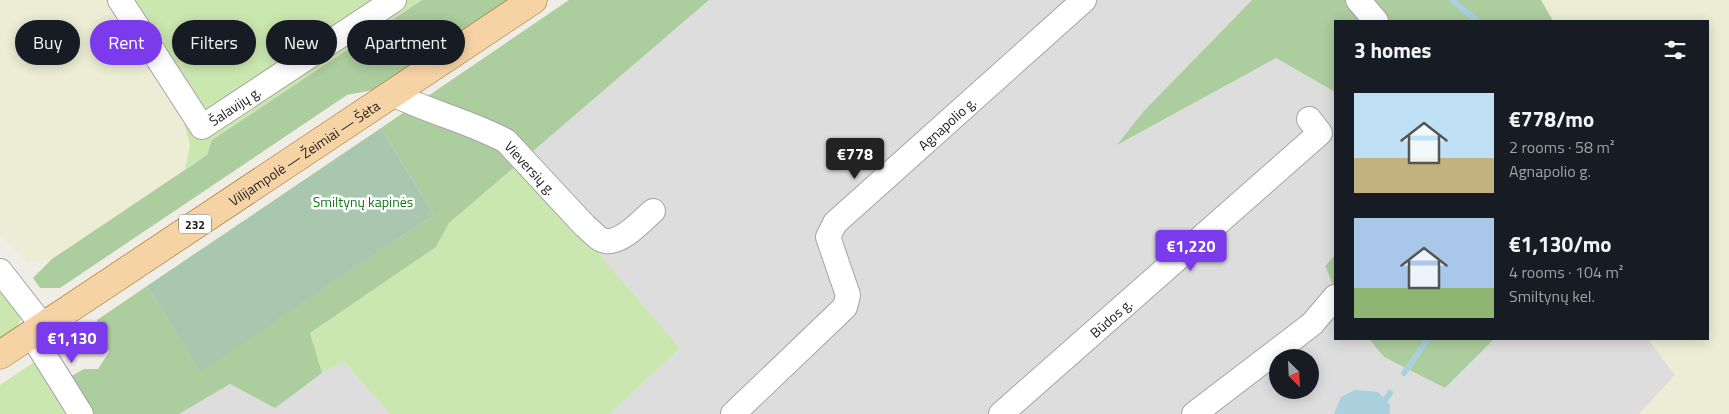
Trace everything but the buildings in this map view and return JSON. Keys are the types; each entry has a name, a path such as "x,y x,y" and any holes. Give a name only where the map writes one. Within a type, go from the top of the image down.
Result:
{"main road":[{"name":"Vilijampolė — Žeimiai — Šėta","path":"0,355 533,0"}],"street":[{"name":"Šalavijų g.","path":"120,0 202,127 394,0"},
{"name":"Agnapolio g.","path":"733,414 845,308 848,295 828,237 835,223 1084,0"},
{"path":"1358,0 1375,20"},
{"name":"Vieversių g.","path":"391,93 414,105 489,131 506,141 585,226 600,239 606,241 622,237 653,211"},
{"name":"Būdos g.","path":"1001,414 1320,133 1309,119"},
{"path":"0,272 37,330 81,414"},
{"path":"1194,414 1312,324 1334,298"}],"shaded area":[{"path":"709,0 1252,0 1210,43 1119,144 1276,58 1334,91 1334,256 1325,266 1334,287 1334,340 1370,340 1384,357 1445,388 1493,340 1649,340 1675,375 1639,414 610,414 680,348 520,162"},
{"path":"344,362 390,414 179,414 230,384 275,407 322,373"}],"green space":[{"path":"0,0 106,0 119,20 90,20 90,65 148,65 184,122 190,146 185,169 52,259 28,263 0,235"},
{"path":"106,0 422,0 392,20 347,20 347,50 337,57 337,20 266,20 266,65 324,65 212,140 207,155 185,169 190,146 184,122 148,65 162,65 162,20 119,20"},
{"path":"422,0 511,0 465,30 465,20 392,20"},
{"path":"569,0 709,0 449,223 436,247 310,333 322,373 275,408 230,384 179,414 88,414 66,379 84,369 98,369 109,352 97,331 97,320 147,286 200,370 434,215 381,128"},
{"path":"1252,0 1541,0 1552,20 1334,20 1334,91 1276,58 1117,145 1143,112"},
{"path":"1541,0 1729,0 1729,414 1639,414 1675,375 1649,340 1709,340 1709,20 1552,20"},
{"path":"347,50 347,65 411,65 373,90 347,95 60,288 40,288 33,278 52,259 207,155 212,140 324,65 337,65 337,57"},
{"name":"Smiltynų kapinės","path":"381,128 434,215 200,371 147,286"},
{"path":"520,162 680,348 610,414 390,414 344,362 322,373 310,333 436,247 449,223"},
{"path":"1334,256 1334,287 1325,266"},
{"path":"0,281 22,312 20,322 15,330 0,342"},
{"path":"1370,340 1493,340 1445,388 1384,357"},
{"path":"36,361 70,414 0,414 0,385"}],"water":[{"path":"1355,390 1378,392 1390,405 1390,414 1334,414 1341,397"}],"waterway":[{"path":"1452,0 1476,20"},
{"path":"1404,373 1427,340"},
{"path":"1375,414 1390,393"}]}
